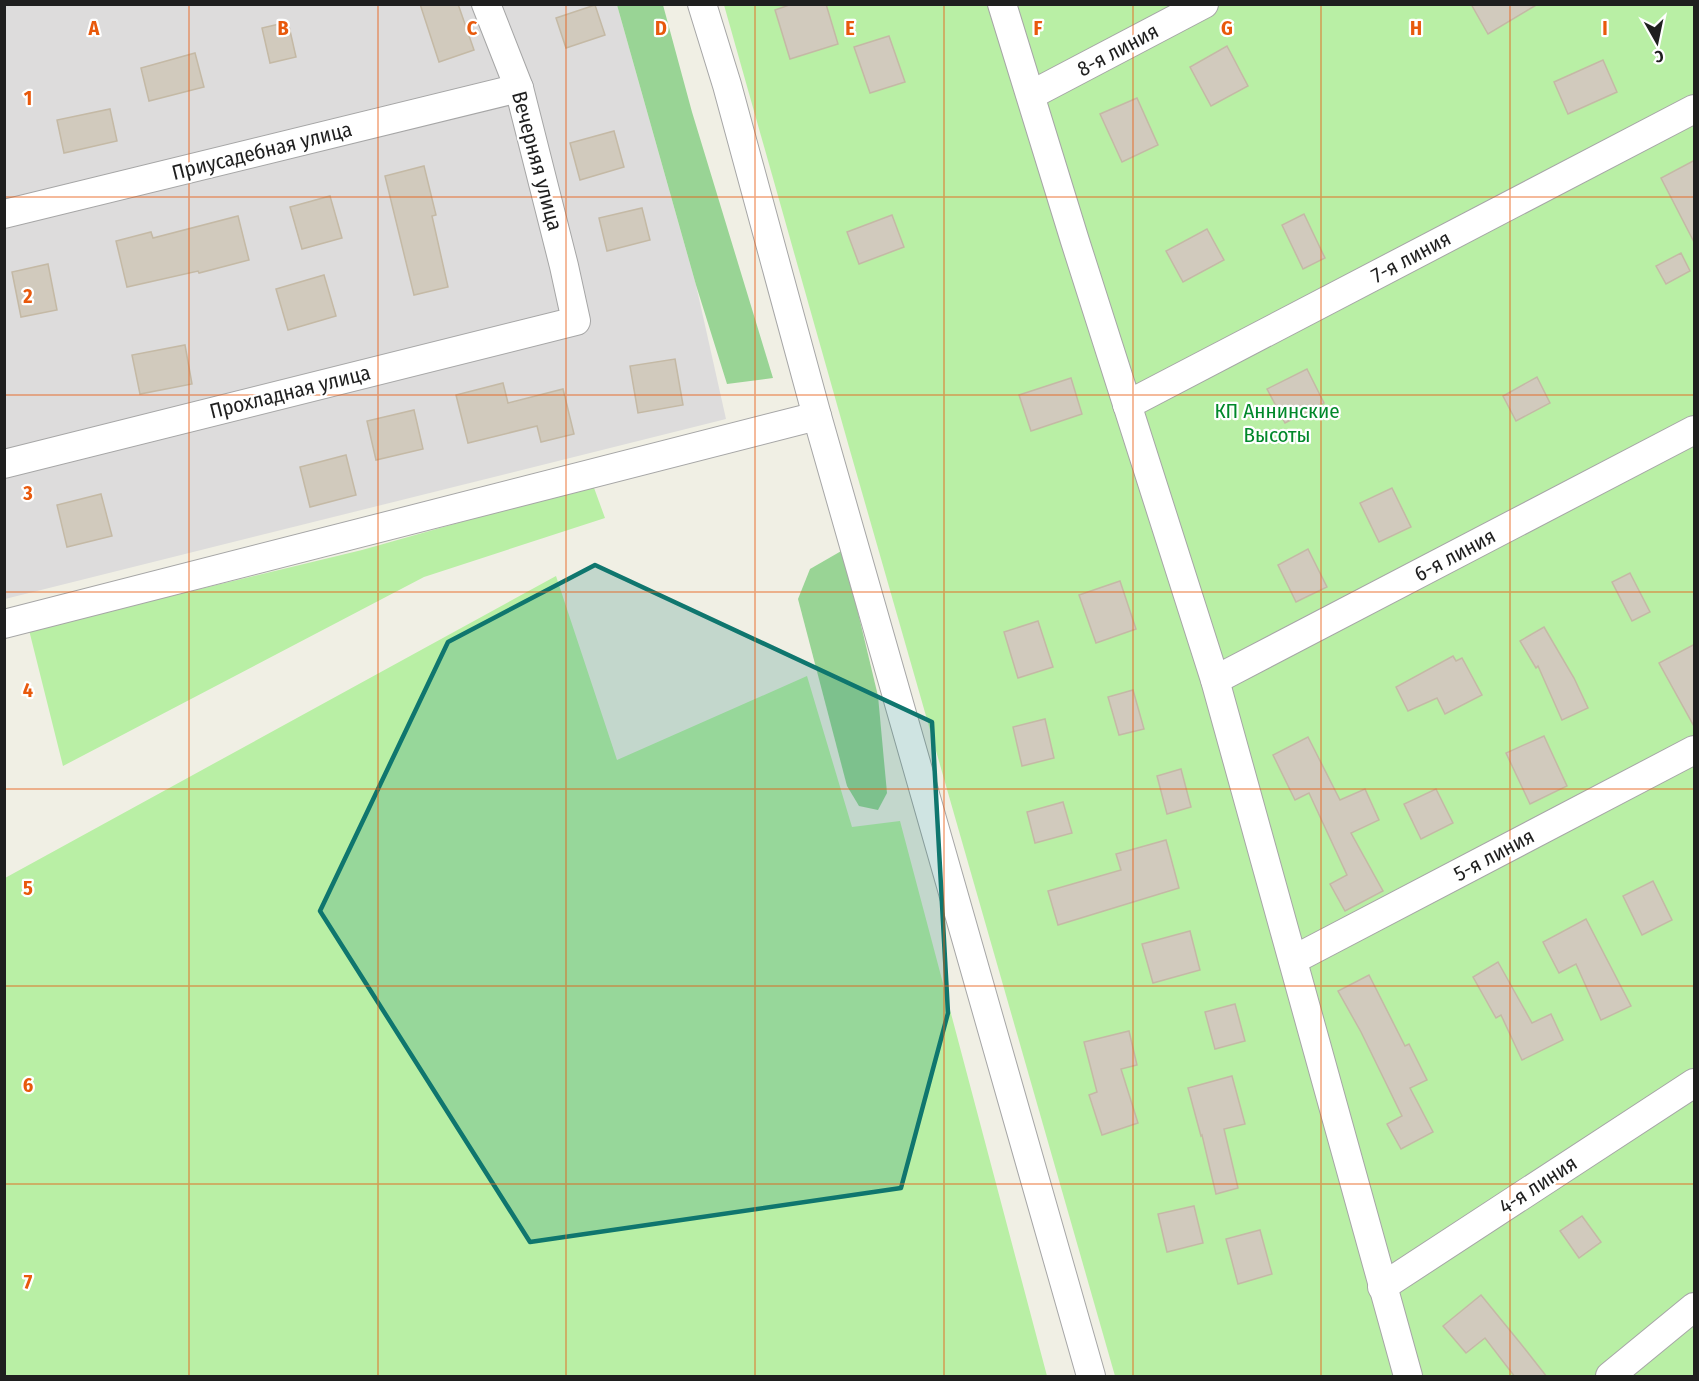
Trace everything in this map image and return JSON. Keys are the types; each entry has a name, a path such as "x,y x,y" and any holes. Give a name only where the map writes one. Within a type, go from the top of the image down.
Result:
{"street":[{"name":"Вечерняя улица","path":"486,4 519,88 576,321"},
{"path":"702,4 727,85 817,416 1090,1377"},
{"path":"1002,4 1215,680 1408,1377"},
{"name":"8-я линия","path":"1031,95 1204,4"},
{"name":"Приусадебная улица","path":"4,214 519,88"},
{"name":"7-я линия","path":"1127,405 1695,109"},
{"name":"Прохладная улица","path":"4,464 576,321"},
{"path":"4,624 817,416"},
{"name":"6-я линия","path":"1215,680 1695,430"},
{"name":"5-я линия","path":"1293,960 1695,750"},
{"name":"4-я линия","path":"1382,1287 1695,1083"},
{"path":"1610,1377 1695,1307"}],"highlighted area":[{"path":"595,565 932,722 948,1013 901,1188 530,1242 320,911 448,642"}],"shaded area":[{"path":"4,5 617,5 696,285 726,419 5,599"}],"green space":[{"path":"617,5 663,5 692,112 773,378 727,384 696,285"},
{"name":"КП Аннинские Высоты","path":"724,5 1694,5 1694,1376 1115,1376"},
{"path":"593,485 605,518 424,577 63,766 29,630 362,550"},
{"path":"843,550 878,696 887,793 878,810 859,806 847,786 798,599 810,569"},
{"path":"556,576 617,760 807,676 852,827 900,821 1047,1376 5,1376 5,878"}],"building":[{"path":"420,4 458,4 474,50 439,62"},
{"path":"792,4 826,4 838,44 790,59 775,10"},
{"path":"1471,4 1538,4 1488,34"},
{"path":"595,5 605,35 566,48 556,18"},
{"path":"288,22 296,57 270,63 262,28"},
{"path":"889,36 905,82 870,93 854,47"},
{"path":"1227,46 1248,86 1211,106 1190,67"},
{"path":"195,53 204,87 149,101 141,68"},
{"path":"1603,60 1617,92 1568,114 1554,82"},
{"path":"1137,98 1158,145 1122,162 1100,114"},
{"path":"110,109 117,141 64,153 57,120"},
{"path":"614,131 624,167 580,180 570,143"},
{"path":"1695,160 1695,244 1661,178"},
{"path":"424,166 436,215 432,216 448,287 414,295 385,176"},
{"path":"330,196 342,238 302,249 290,207"},
{"path":"642,208 650,240 607,251 599,218"},
{"path":"1304,214 1325,258 1303,269 1282,225"},
{"path":"892,215 904,247 859,264 847,232"},
{"path":"238,216 249,260 199,273 198,271 127,287 116,241 151,232 153,238"},
{"path":"1207,229 1224,260 1183,282 1166,251"},
{"path":"1681,253 1690,271 1666,284 1656,266"},
{"path":"48,264 57,310 21,317 12,272"},
{"path":"324,275 336,316 288,330 276,289"},
{"path":"185,345 192,384 140,394 132,355"},
{"path":"675,359 683,405 638,413 630,366"},
{"path":"1307,369 1324,403 1285,423 1267,389"},
{"path":"1537,377 1550,403 1516,421 1503,396"},
{"path":"1071,378 1082,414 1031,431 1019,395"},
{"path":"503,383 508,403 563,389 574,434 541,442 537,426 468,443 456,395"},
{"path":"414,410 423,449 376,460 367,421"},
{"path":"346,455 356,495 310,507 300,467"},
{"path":"1392,488 1411,527 1379,542 1360,503"},
{"path":"101,494 112,536 67,547 57,505"},
{"path":"1308,549 1327,587 1296,602 1278,565"},
{"path":"1630,573 1650,612 1632,621 1612,582"},
{"path":"1120,581 1136,629 1096,643 1079,595"},
{"path":"1038,621 1053,667 1018,678 1004,632"},
{"path":"1544,627 1574,678 1588,708 1562,720 1538,666 1536,668 1520,641"},
{"path":"1695,644 1695,728 1659,663"},
{"path":"1453,656 1456,661 1462,658 1482,695 1445,714 1437,698 1408,711 1396,687"},
{"path":"1133,690 1144,729 1119,735 1108,697"},
{"path":"1045,719 1054,758 1022,766 1013,727"},
{"path":"1544,736 1567,786 1530,804 1506,753"},
{"path":"1308,737 1340,800 1365,789 1379,820 1351,833 1383,891 1345,911 1330,884 1347,875 1309,793 1295,800 1273,755"},
{"path":"1181,769 1191,807 1167,814 1157,776"},
{"path":"1436,789 1453,823 1421,839 1404,804"},
{"path":"1063,802 1072,833 1035,843 1027,812"},
{"path":"1166,840 1179,888 1058,925 1048,891 1121,870 1116,854"},
{"path":"1653,881 1672,920 1642,935 1623,896"},
{"path":"1586,919 1631,1006 1601,1020 1576,964 1559,973 1543,942"},
{"path":"1190,931 1200,970 1153,983 1142,944"},
{"path":"1498,962 1532,1023 1551,1014 1563,1040 1522,1060 1501,1015 1496,1018 1473,977"},
{"path":"1369,975 1405,1046 1409,1044 1427,1080 1410,1088 1433,1132 1401,1149 1387,1124 1402,1116 1338,991"},
{"path":"1235,1004 1245,1041 1215,1049 1205,1012"},
{"path":"1129,1031 1137,1065 1121,1069 1138,1123 1102,1135 1089,1095 1097,1092 1084,1042"},
{"path":"1232,1076 1245,1124 1224,1129 1238,1188 1216,1194 1188,1088"},
{"path":"1194,1206 1203,1243 1167,1252 1158,1214"},
{"path":"1582,1216 1601,1242 1579,1258 1560,1231"},
{"path":"1260,1230 1272,1274 1238,1284 1226,1239"},
{"path":"1481,1295 1547,1377 1515,1377 1485,1338 1466,1353 1443,1326"}]}
